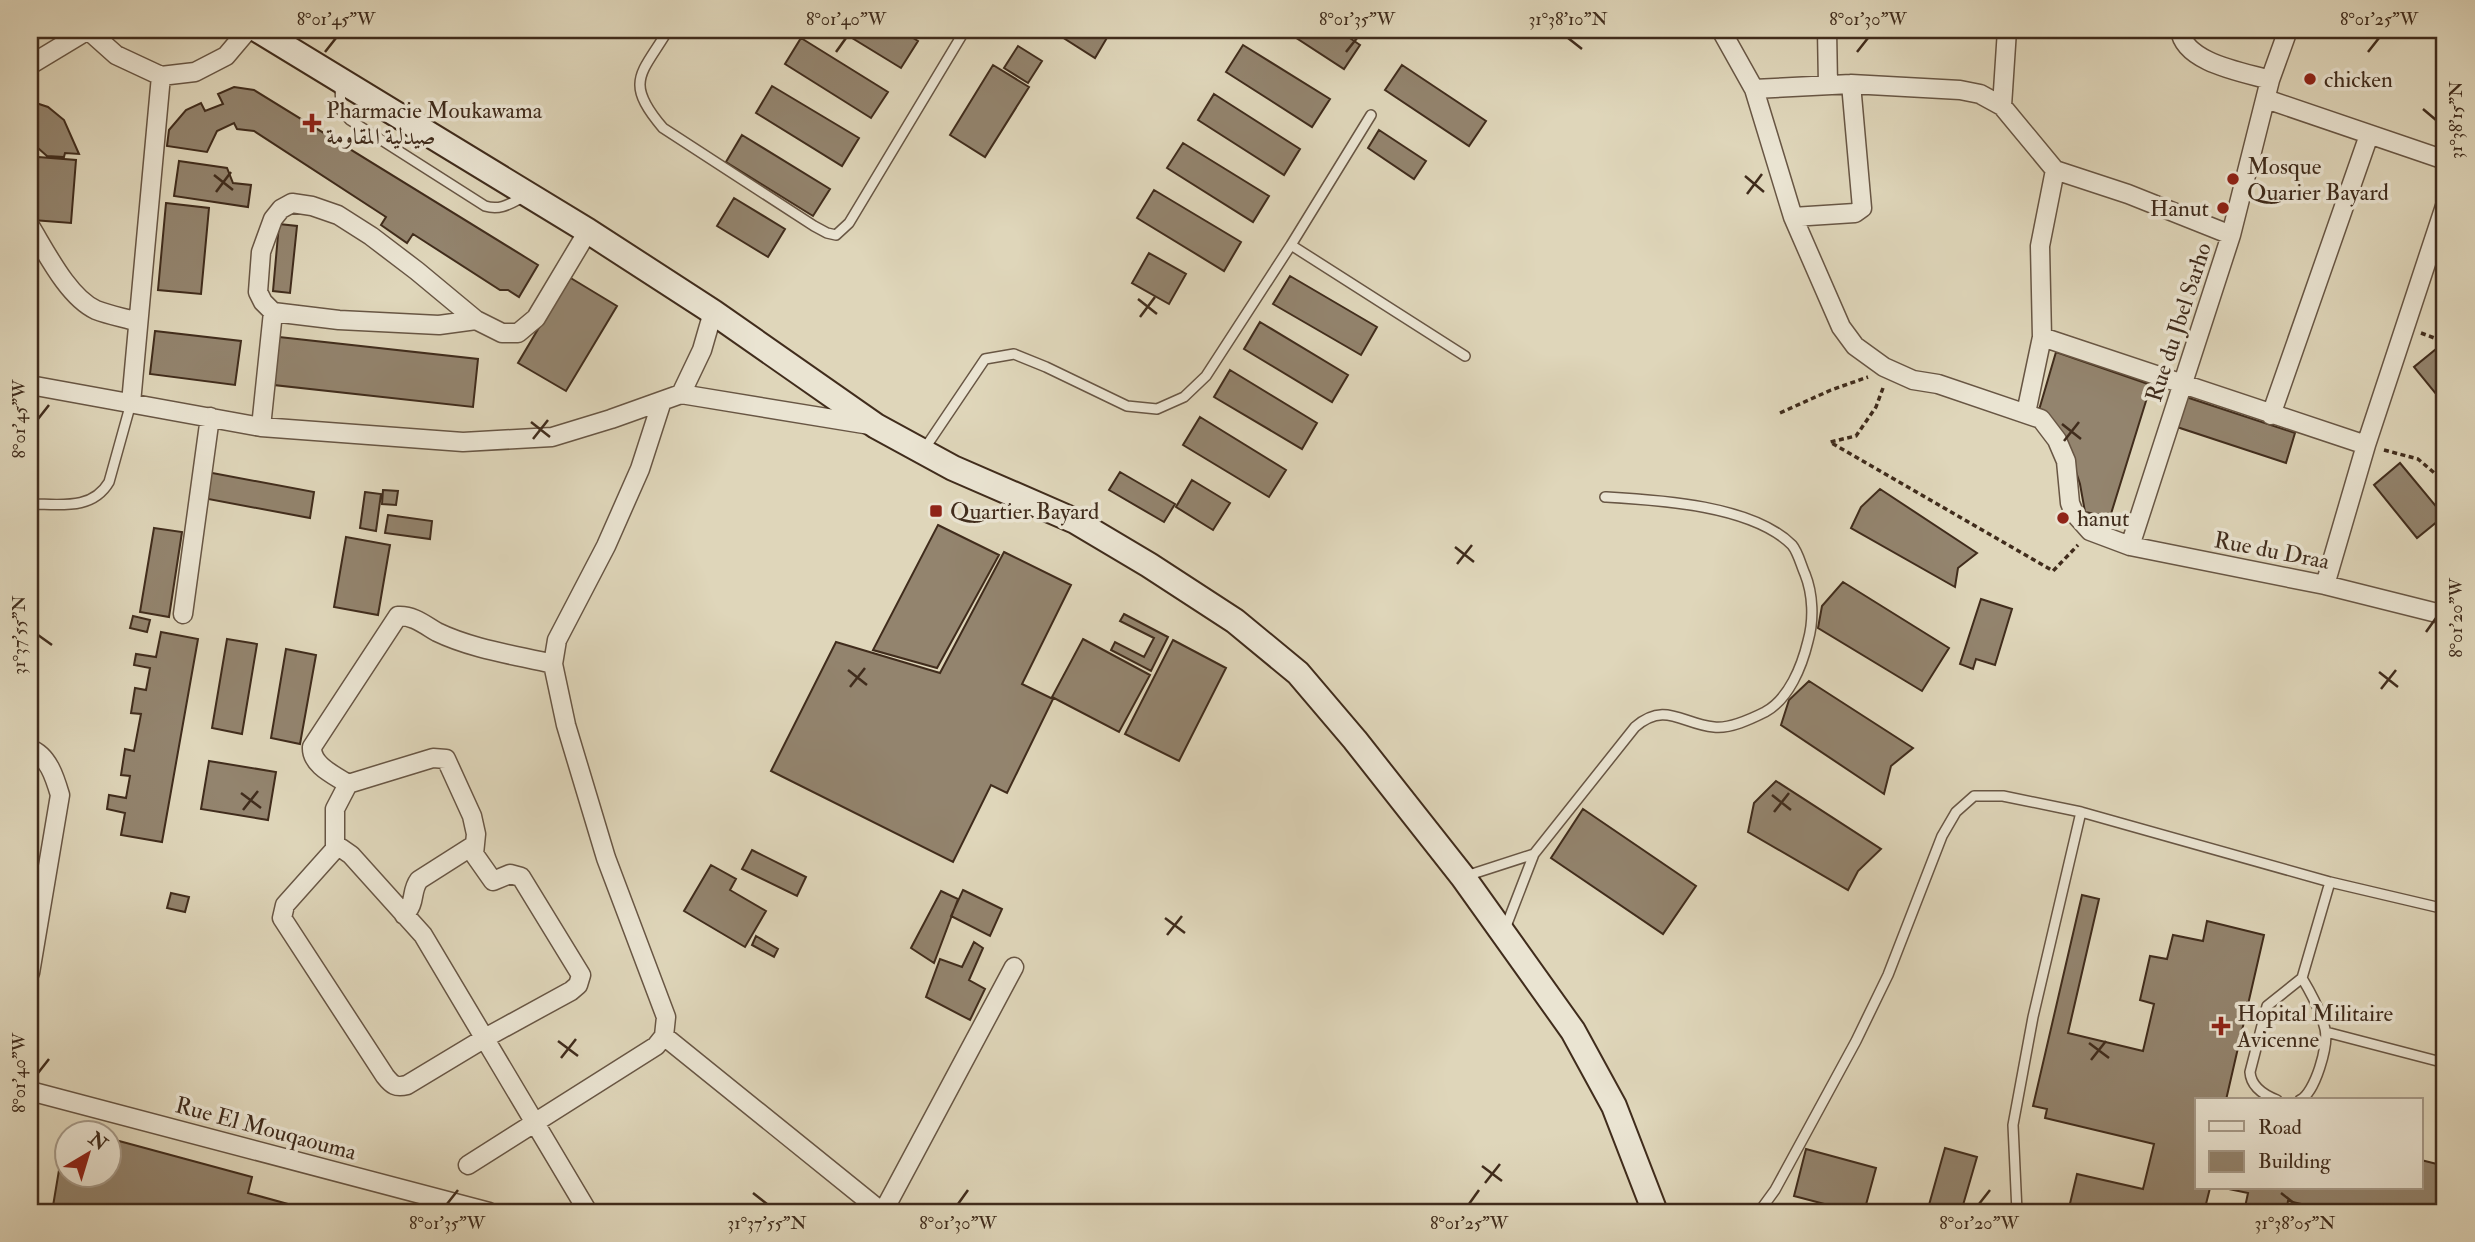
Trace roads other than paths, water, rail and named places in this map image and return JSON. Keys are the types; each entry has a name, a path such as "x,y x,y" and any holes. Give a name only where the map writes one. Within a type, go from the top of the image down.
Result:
{"main road":[{"path":"257,30 588,231 713,312 876,426 922,452 1075,521 1149,565 1235,621 1298,673 1355,740 1463,877 1573,1031 1614,1106 1655,1212"}],"street":[{"path":"30,65 88,30 116,55 161,76 195,72 226,56 248,30"},
{"path":"1721,30 1754,89 1793,217 1841,327 1855,346 1890,369 1913,380 1938,384 2026,413 2042,337 2040,246 2055,170"},
{"path":"1828,30 1828,85"},
{"path":"2002,106 2007,30"},
{"path":"2180,30 2187,47 2199,56 2213,63 2270,80"},
{"name":"Rue du Jbel Sarho","path":"2130,546 2231,235 2270,80 2288,30"},
{"path":"131,402 161,76"},
{"path":"1754,89 1851,84 1960,90 1980,94 2002,106 2055,170 2128,194 2231,235"},
{"path":"1793,217 1855,213 1862,208 1851,84"},
{"path":"2266,99 2445,160"},
{"path":"2272,415 2370,135"},
{"path":"476,320 439,325 339,320 273,312 258,292 261,252 273,219 281,209 292,203 312,206 338,215 371,236 476,320 502,334 518,332 536,318 588,231"},
{"path":"2325,586 2366,445 2445,206"},
{"path":"30,226 69,287 84,303 96,310 138,322"},
{"path":"261,427 273,312"},
{"path":"681,394 702,350 713,312"},
{"path":"2042,337 2366,445"},
{"path":"30,385 261,427 463,442 552,437 681,394 876,426"},
{"path":"468,1165 656,1046 664,1036 666,1017 606,858 566,725 553,664 557,640 606,546 640,469 662,401"},
{"name":"Rue du Draa","path":"2026,413 2041,419 2057,440 2066,461 2070,503 2074,513 2090,531 2130,546 2325,586 2445,615"},
{"path":"183,614 210,417"},
{"path":"348,784 321,766 314,757 312,747 398,616 407,615 440,633 471,644 553,664"},
{"path":"30,749 37,751 53,772 60,795 30,973"},
{"path":"335,849 335,808 348,784 433,758 446,759 472,816 476,834 474,854 493,881 510,874 521,877 581,975 578,985 571,991 485,1038 407,1085 398,1087 391,1084 282,918 285,905 335,849 341,848 351,855 424,935 485,1038 535,1123 588,1212"},
{"path":"404,915 414,900 414,886 419,880 474,845"},
{"path":"664,1036 882,1212 1014,967"},
{"name":"Rue El Mouqaouma","path":"30,1091 489,1212"}],"lane":[{"path":"668,30 643,67 639,88 652,115 663,128 814,226 827,233 836,234 849,223 965,30"},
{"path":"922,452 985,359 1014,354 1127,406 1157,408 1184,397 1206,376 1371,115"},
{"path":"1291,245 1465,356"},
{"path":"30,504 85,504 105,490 131,402"},
{"path":"1503,934 1534,853 1635,727 1647,717 1665,713 1716,727 1742,721 1768,710 1782,696 1803,662 1812,625 1810,585 1794,547 1779,534 1738,514 1666,501 1605,496"},
{"path":"1759,1212 1774,1190 1856,1041 1888,975 1942,836 1956,812 1974,796 1993,796 2081,812 2330,882 2445,909"},
{"path":"2017,1212 2013,1125 2033,1017 2081,812"},
{"path":"1463,877 1534,853"},
{"path":"2271,1098 2253,1084 2250,1072 2267,1006 2302,978 2330,882"},
{"path":"2302,978 2326,1032 2317,1075 2311,1090 2302,1098"},
{"path":"2326,1032 2445,1063"}],"place":[{"name":"chicken","path":"2310,79"},
{"name":"Pharmacie Moukawama صيدلية المقاومة","path":"312,123"},
{"name":"Mosque Quarier Bayard","path":"2233,179"},
{"name":"Hanut","path":"2223,208"},
{"name":"Quartier Bayard","path":"936,511"},
{"name":"hanut","path":"2063,518"},
{"name":"Hopital Militaire Avicenne","path":"2221,1026"}]}
